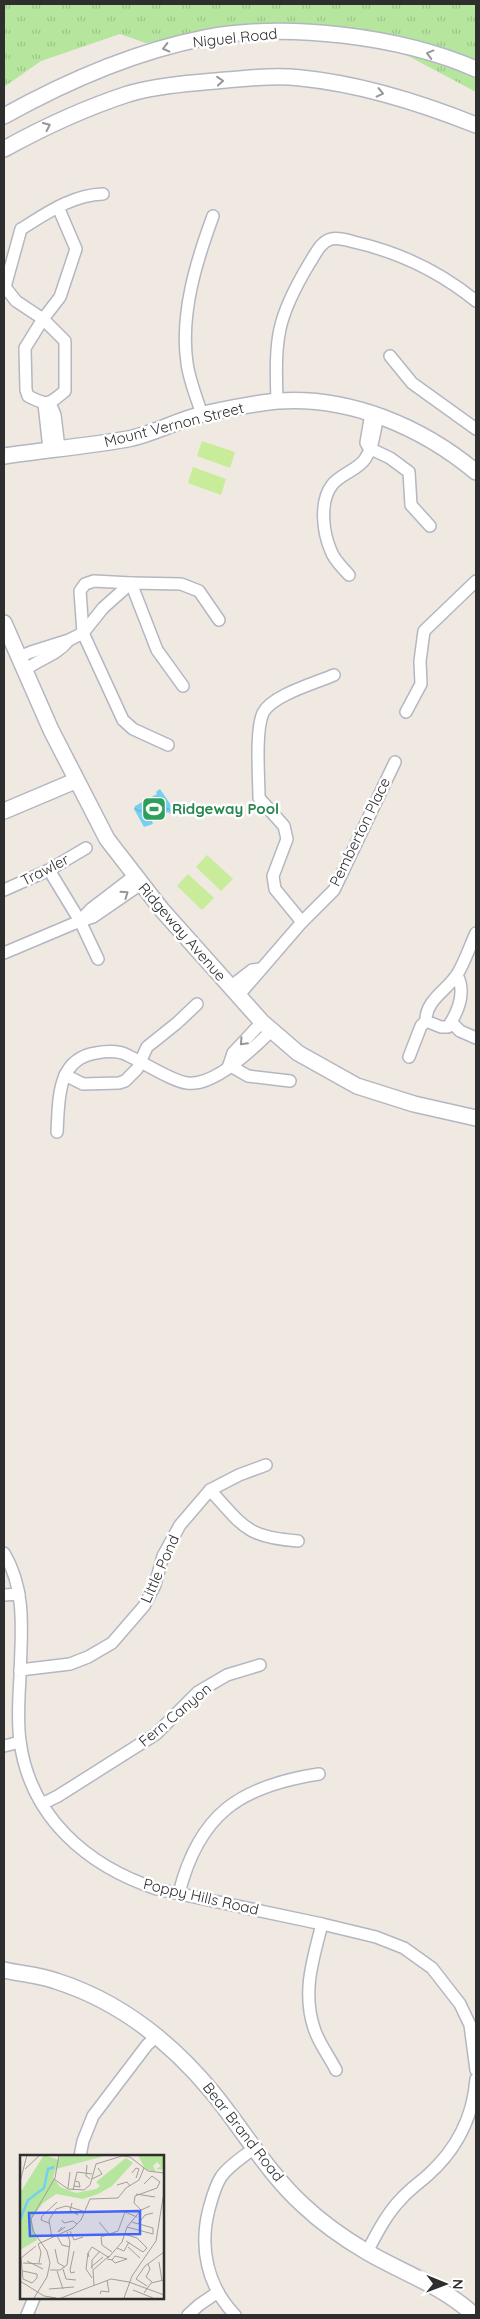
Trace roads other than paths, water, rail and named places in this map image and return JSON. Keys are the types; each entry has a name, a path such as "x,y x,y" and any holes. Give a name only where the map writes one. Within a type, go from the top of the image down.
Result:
{"street":[{"name":"Niguel Road","path":"4,116 48,92 107,66 205,38 261,32 362,38 440,56 476,69"},
{"path":"4,149 45,127 130,94 184,84 260,77 301,78 346,85 409,101 476,125"},
{"path":"47,404 65,391 65,341 43,319 16,301 5,287 21,229 58,207 85,194 103,194"},
{"path":"47,404 28,396 26,390 25,348 43,319 60,297 76,248 58,207"},
{"path":"202,414 187,365 185,335 198,255 213,216"},
{"path":"277,401 276,351 281,319 294,289 319,247 327,241 339,238 410,260 438,274 476,301"},
{"path":"390,356 412,383 476,429"},
{"name":"Mount Vernon Street","path":"4,456 135,437 202,414 277,401 324,403 374,415 412,429 439,444 476,472"},
{"path":"47,404 54,449"},
{"path":"374,415 366,443 369,448 390,458 409,472 411,505 430,526"},
{"path":"349,575 331,552 324,524 325,501 331,486 341,476 365,460 369,448"},
{"path":"168,745 138,731 123,720 83,633 83,609 80,591 86,584 94,581 180,584 199,591 219,620"},
{"path":"406,712 421,684 420,661 423,633 476,581"},
{"path":"22,664 31,652 69,640 83,633 103,608 131,583"},
{"path":"131,583 157,650 183,686"},
{"name":"Ridgeway Avenue","path":"4,623 75,781 107,840 137,880 267,1026 298,1054 357,1086 404,1102 476,1118"},
{"path":"302,922 275,889 273,876 287,839 284,826 259,798 258,743 264,713 279,698 334,675"},
{"name":"Pemberton Place","path":"234,991 252,970 260,969 334,890 395,762"},
{"path":"4,811 75,781"},
{"name":"Trawler","path":"4,890 49,870 86,848"},
{"path":"49,870 80,921 98,959"},
{"path":"4,953 80,921 90,909 137,880"},
{"path":"408,1057 434,1000 457,974 476,934"},
{"path":"426,1021 442,1027 448,1027 461,997 461,987 457,974"},
{"path":"65,1075 83,1084 119,1084 131,1077 147,1047 177,1023 196,1004"},
{"path":"451,1022 460,1031 476,1038"},
{"path":"56,1132 59,1099 65,1075 76,1059 92,1053 121,1052 187,1083 214,1078 229,1065 233,1053 267,1026"},
{"path":"229,1065 248,1076 290,1081"},
{"name":"Little Pond","path":"20,1670 70,1664 88,1657 112,1643 144,1606 155,1585 163,1556 180,1525 210,1490 239,1475 266,1465"},
{"path":"210,1490 241,1524 255,1534 274,1539 298,1541"},
{"name":"Poppy Hills Road","path":"4,1553 10,1563 19,1594 22,1629 20,1742 29,1775 42,1804 75,1844 103,1866 138,1883 322,1924 391,1942 404,1948 432,1968 460,2004 470,2025 476,2070"},
{"path":"4,1595 19,1594"},
{"name":"Fern Canyon","path":"42,1804 66,1791 149,1738 198,1692 227,1675 260,1665"},
{"path":"4,1746 20,1742"},
{"path":"179,1893 204,1834 217,1816 236,1800 258,1789 292,1778 319,1774"},
{"path":"322,1924 309,1976 308,2000 314,2028 336,2070"},
{"name":"Bear Brand Road","path":"4,1970 54,1980 76,1988 126,2013 158,2035 178,2053 214,2094 253,2149 303,2205 330,2227 367,2252 434,2286 474,2315"},
{"path":"80,2155 83,2141 93,2116 148,2045 158,2035"},
{"path":"367,2252 384,2223 402,2198 448,2153 458,2139 474,2112 476,2078"},
{"path":"235,2315 218,2292 204,2256 204,2235 213,2196 222,2176 253,2149"},
{"path":"188,2315 218,2292"},
{"path":"26,2315 34,2299"}],"water":[{"name":"Ridgeway Pool","path":"160,789 173,808 173,812 170,814 168,812 152,821 153,824 144,827 134,809 135,806 157,794 156,792"}],"place":[{"name":"Ridgeway Pool","path":"154,809"}]}
